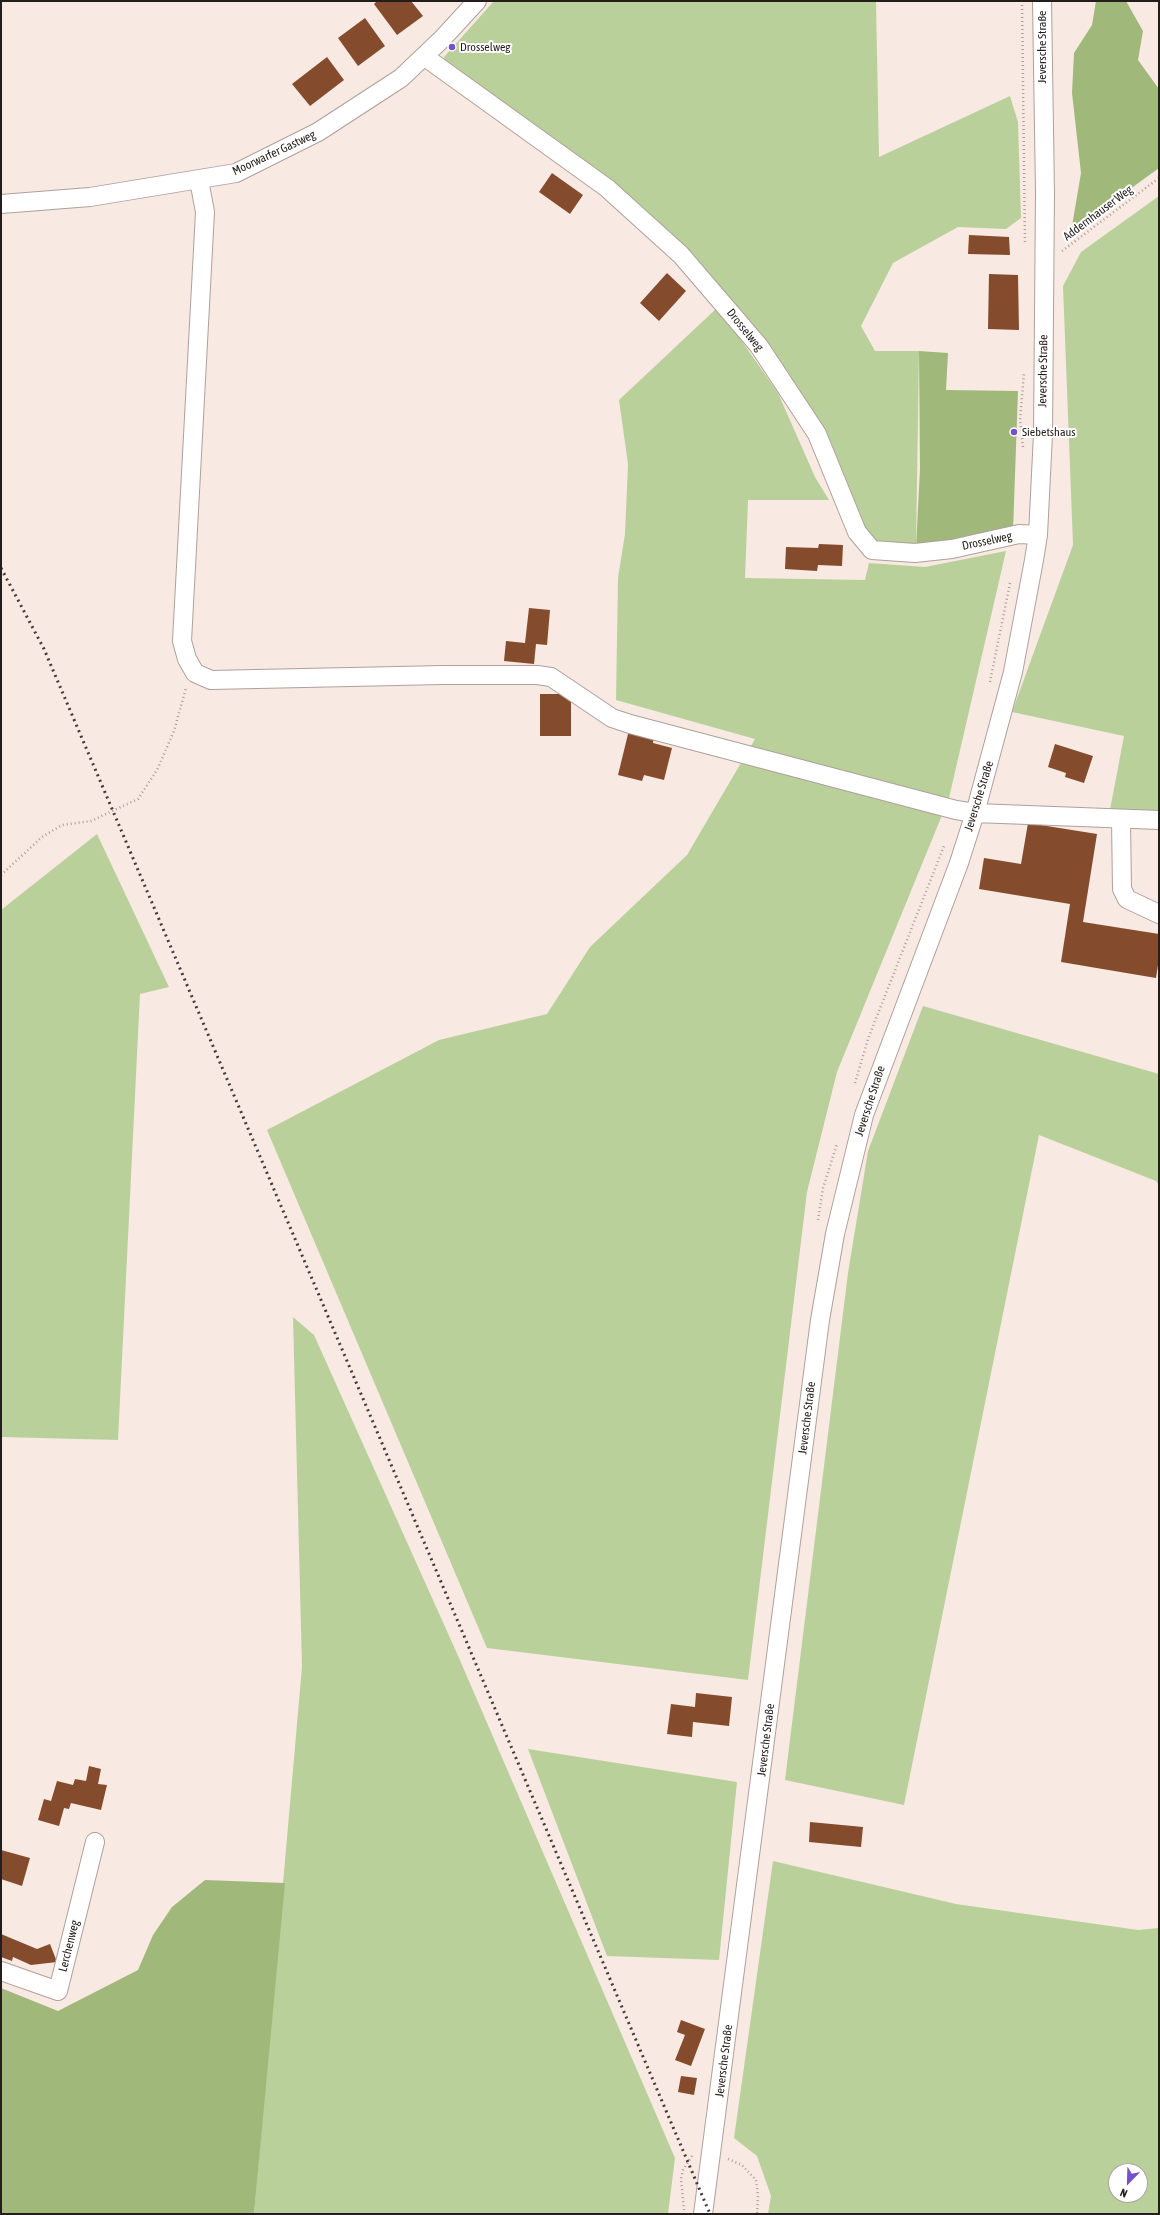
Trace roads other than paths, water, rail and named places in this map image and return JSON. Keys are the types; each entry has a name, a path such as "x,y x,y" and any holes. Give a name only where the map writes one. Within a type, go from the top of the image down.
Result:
{"street":[{"name":"Moorwarfer Gastweg","path":"1,204 90,197 236,173 318,132 401,78 424,57 477,1"},
{"name":"Jeversche Straße","path":"703,2214 712,2156 819,1328 835,1234 864,1116 975,814 1013,672 1038,535 1043,434 1044,255 1042,1"},
{"name":"Drosselweg","path":"424,57 607,188 681,255 759,346 817,434 857,532 872,550 915,553 952,549 1019,534 1038,535"},
{"path":"199,180 205,212 182,641 187,659 195,673 210,680 443,674 537,675 552,677 612,718 630,724 975,814 1159,820"},
{"path":"1121,819 1122,889 1127,899 1159,914"},
{"name":"Lerchenweg","path":"1,1971 58,1991 95,1842"}],"railway":[{"path":"1,568 44,649 710,2214"}],"place":[{"name":"Drosselweg","path":"452,47"},
{"name":"Siebetshaus","path":"1014,432"}]}
